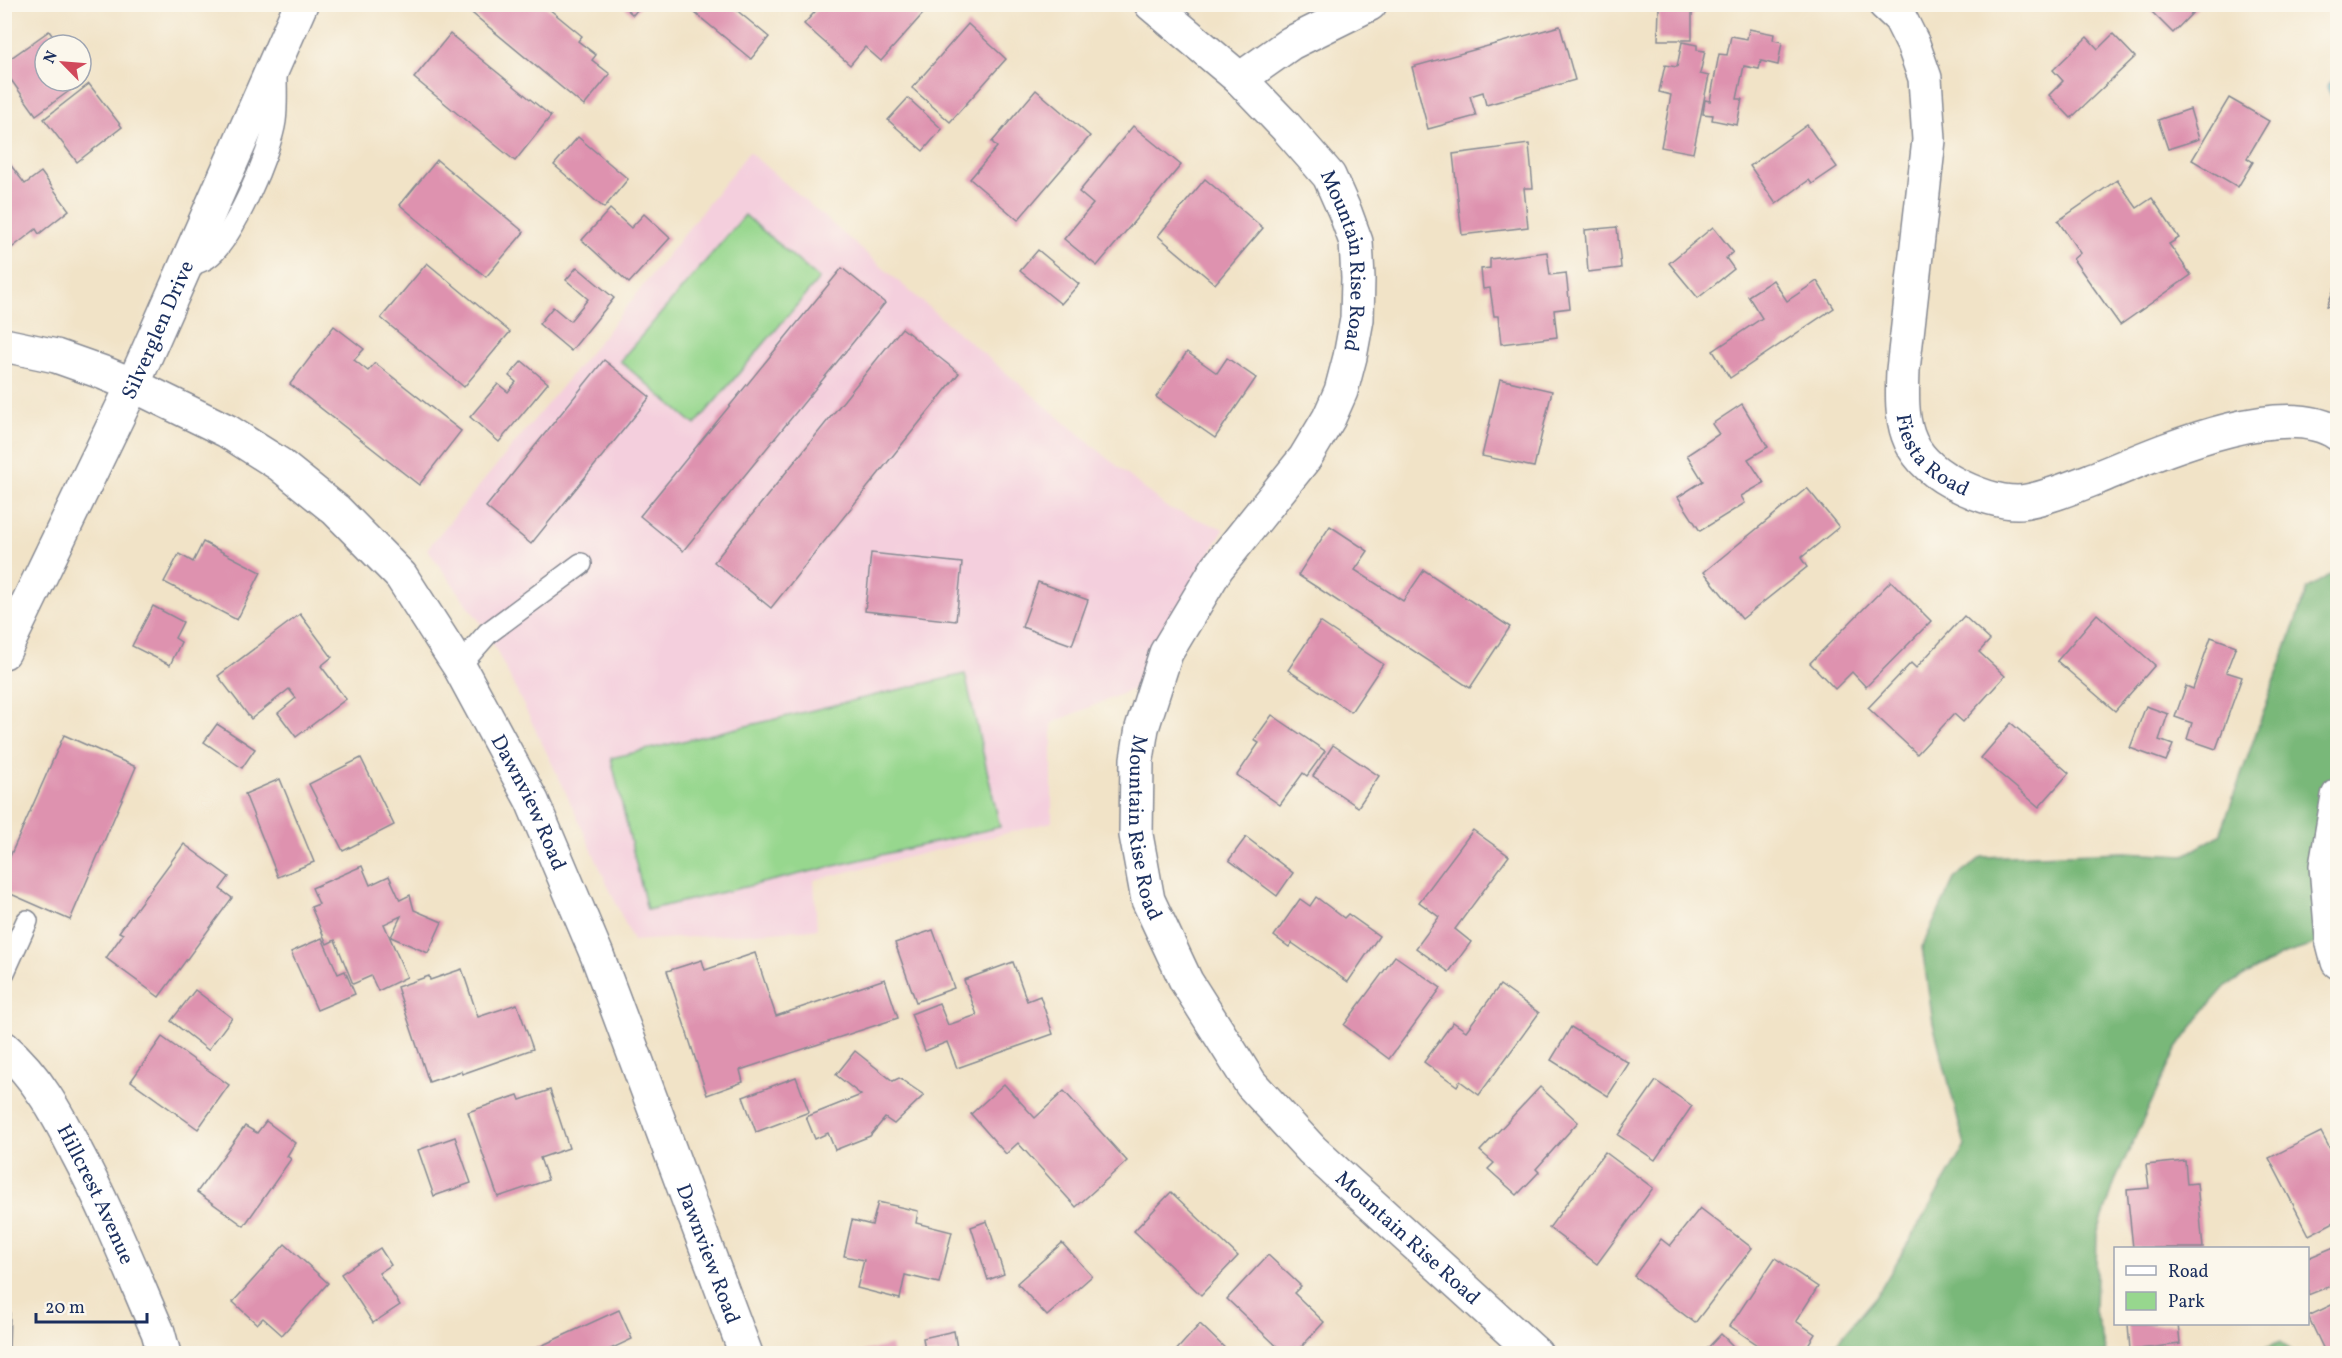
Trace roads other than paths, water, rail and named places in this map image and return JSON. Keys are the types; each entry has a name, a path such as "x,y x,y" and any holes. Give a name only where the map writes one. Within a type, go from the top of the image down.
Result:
{"street":[{"name":"Silverglen Drive","path":"4,652 133,385 301,4"},
{"name":"Mountain Rise Road","path":"1151,4 1240,79 1329,176 1356,242 1358,278 1357,319 1341,391 1329,418 1305,458 1217,568 1166,653 1142,728 1137,759 1136,835 1148,900 1186,981 1251,1084 1312,1150 1536,1353"},
{"path":"1240,79 1291,43 1370,4"},
{"name":"Fiesta Road","path":"1886,4 1900,18 1913,44 1925,78 1929,140 1903,370 1902,397 1905,429 1916,451 1934,472 1966,489 1991,498 2018,502 2066,490 2227,429 2284,420 2308,424 2337,434"},
{"name":"Dawnview Road","path":"4,345 56,356 133,385 227,431 279,464 336,510 401,576 459,666 532,801 597,955 746,1353"},
{"path":"2337,795 2326,866 2332,939 2337,962"},
{"name":"Hillcrest Avenue","path":"4,1048 15,1057 40,1088 73,1144 100,1196 158,1332 164,1353"}],"lane":[{"path":"459,666 488,633 581,564"},
{"path":"4,972 27,921"}],"water":[{"path":"2338,76 2337,107 2327,87"}]}
